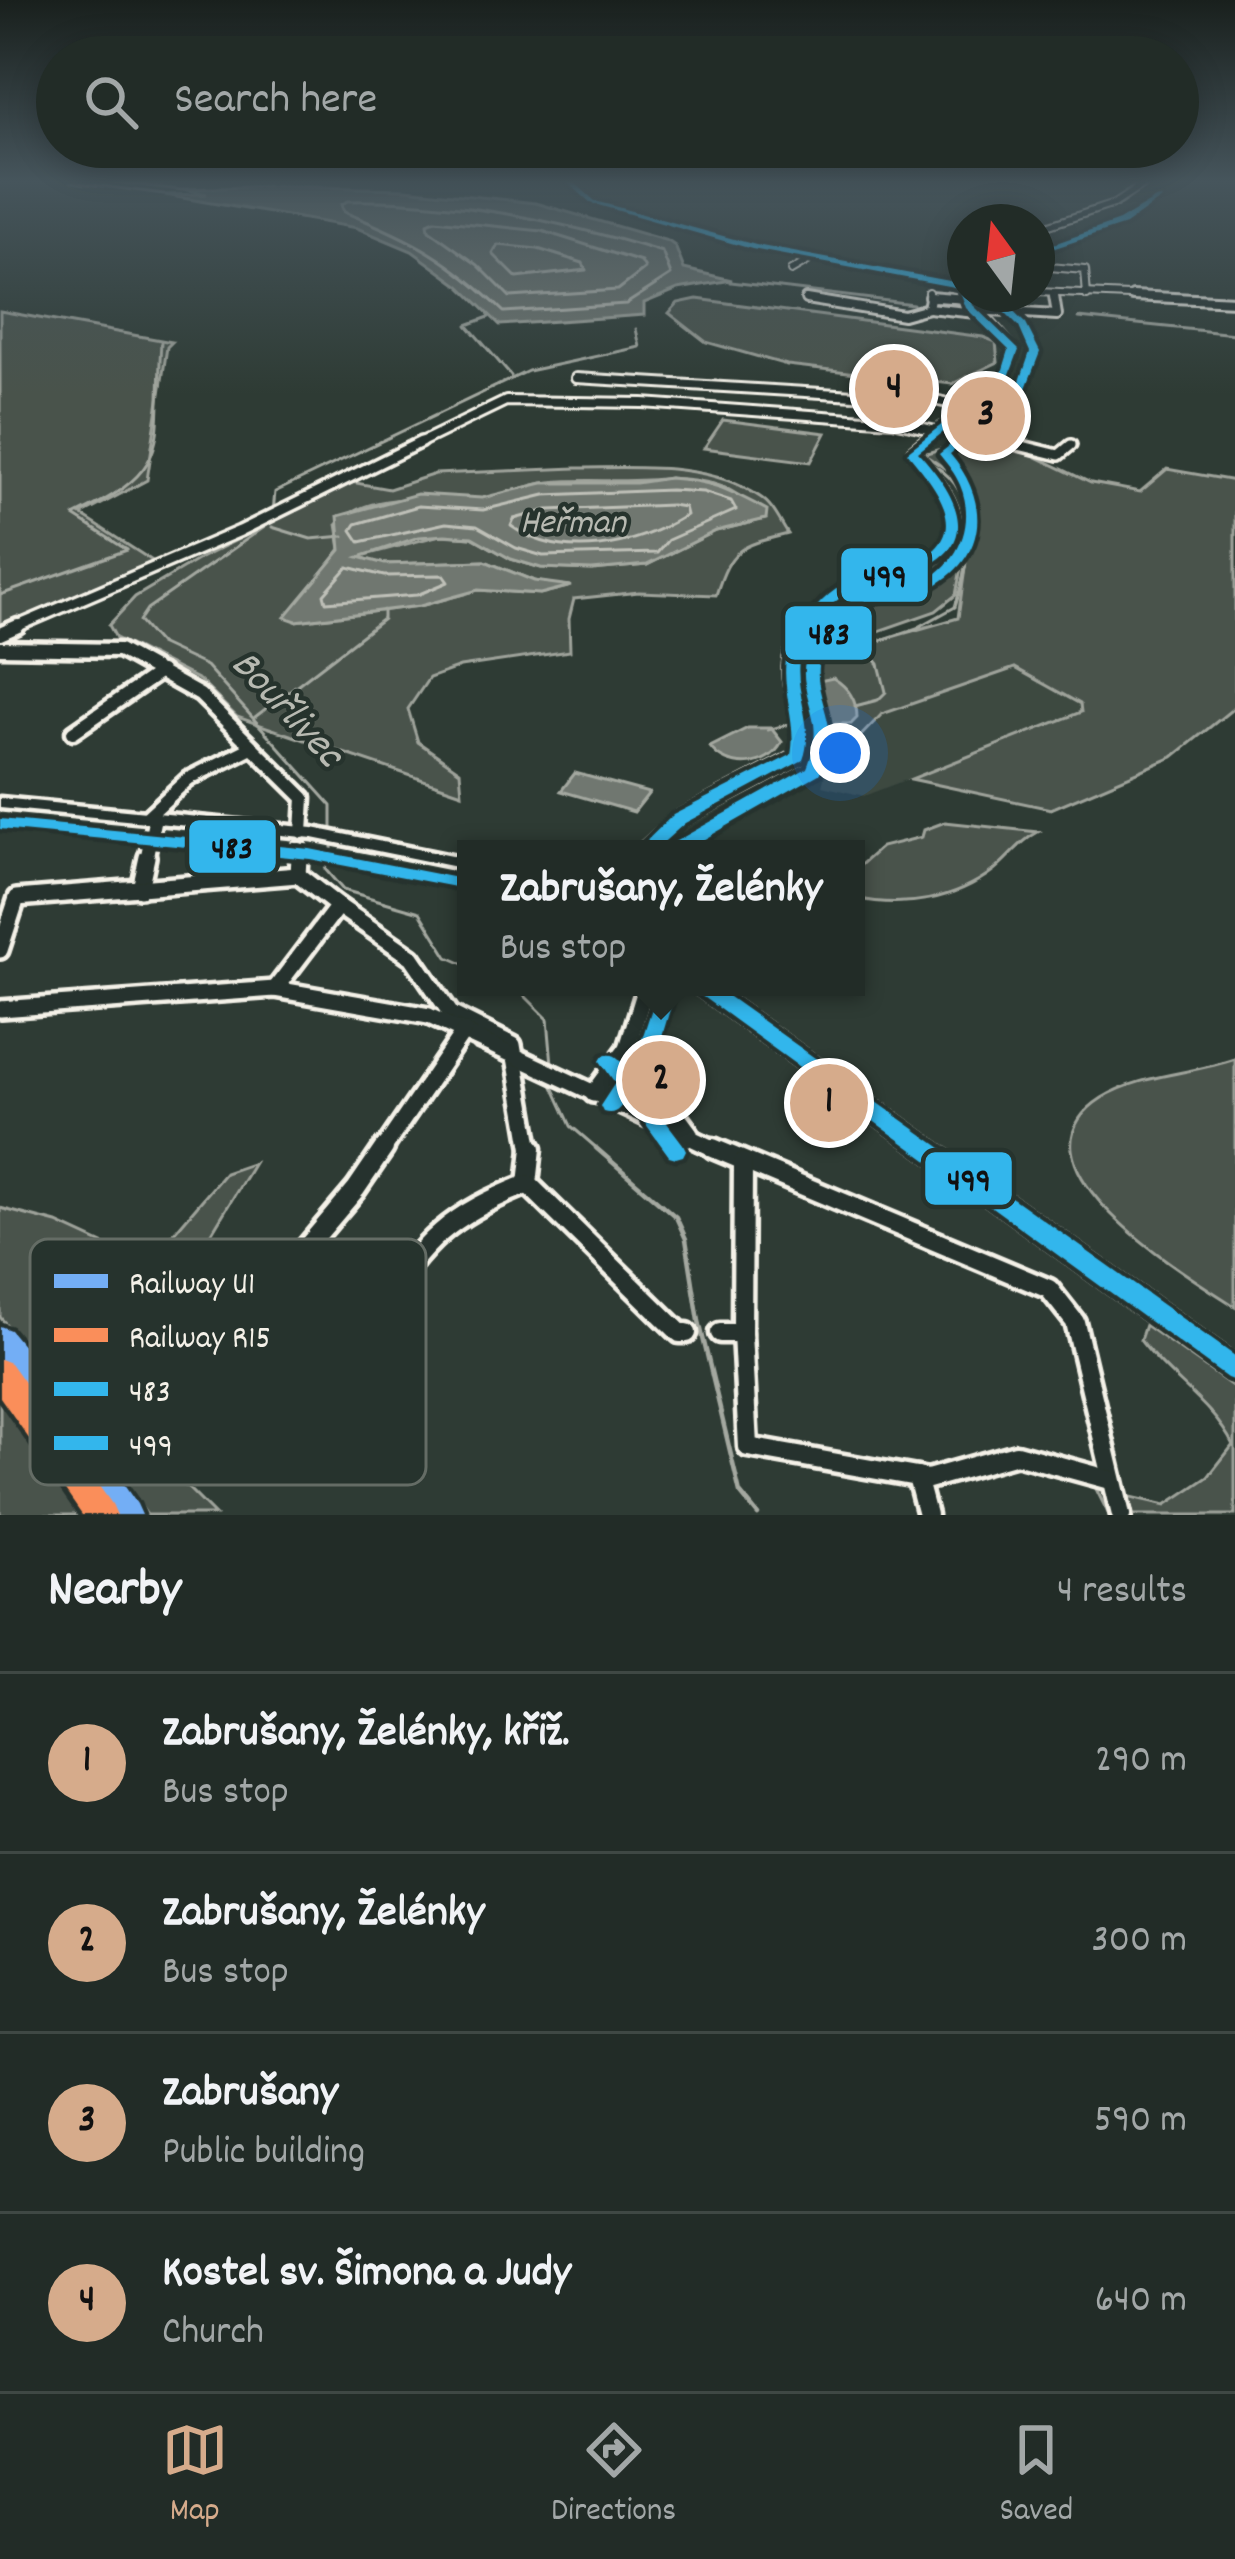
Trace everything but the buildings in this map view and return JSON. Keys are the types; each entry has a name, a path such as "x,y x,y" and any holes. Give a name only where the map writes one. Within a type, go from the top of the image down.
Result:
{"main road":[{"path":"0,803 305,838 352,839 457,862"},
{"path":"715,996 1235,1370"}],"street":[{"path":"777,253 808,261 851,262 947,285"},
{"path":"789,268 808,261"},
{"path":"1055,266 1085,267 1087,296"},
{"path":"905,274 927,285 947,288"},
{"path":"927,285 929,303"},
{"path":"1055,293 1235,302"},
{"path":"806,299 903,315 947,296"},
{"path":"929,303 947,306"},
{"path":"1006,312 1057,315 1055,304"},
{"path":"653,840 694,810 798,758 806,730 787,677 794,646 814,619 852,584 911,569 938,555 948,543 955,509 947,490 912,452 1004,380 1013,350 976,312"},
{"path":"576,378 935,400 968,408"},
{"path":"643,404 649,382"},
{"path":"752,411 759,389"},
{"path":"0,634 264,519 506,401 643,404 893,421 1059,455 1071,445"},
{"path":"0,648 119,650 200,695 304,798 305,838 298,875"},
{"path":"73,732 160,672"},
{"path":"140,889 151,817 188,778 252,747"},
{"path":"0,950 17,898 298,875 412,957 451,1014 513,1045 532,1146 528,1184"},
{"path":"275,989 338,906"},
{"path":"0,1010 275,989 429,1016 742,1162 1049,1289 1075,1322 1121,1515"},
{"path":"589,1092 627,1048 643,996"},
{"path":"314,1239 356,1190 464,1031"},
{"path":"627,1048 693,1137"},
{"path":"742,1162 731,1333 748,1447 928,1479 1016,1454 1111,1480"},
{"path":"426,1241 447,1219 528,1184"},
{"path":"528,1184 680,1333 687,1333"},
{"path":"917,1478 927,1515"}],"shaded area":[{"path":"697,299 983,337 996,342 998,362 952,384 787,365 706,342 669,313 678,303"},
{"path":"0,311 172,342 167,347 147,480 81,515 154,562 0,630"},
{"path":"723,420 826,433 811,462 704,448"},
{"path":"975,439 1020,449 1091,483 1140,492 1167,469 1235,481 1235,707 1173,757 1051,809 911,779 1081,712 1080,704 1015,668 882,714 855,742 822,739 790,666 958,618 974,504 963,480 923,454"},
{"path":"622,467 695,472 740,485 760,497 788,534 740,551 727,567 716,595 639,592 574,599 570,651 460,667 429,678 408,709 418,742 460,771 462,793 237,717 199,680 116,638 109,625 135,597 199,559 351,482 389,489 435,474","holes":["669,478 712,483 733,492 765,519 716,531 647,565 592,570 541,568 511,559 472,537 440,535 358,557 384,564 485,561 534,581 568,587 540,594 478,590 420,606 296,621 295,608 341,549 337,524 367,506 403,499 487,498 550,482"]},
{"path":"943,558 962,563 956,595 936,611 873,633 821,619 857,585 916,573"},
{"path":"1014,668 1081,705 1081,712 864,796 822,786 826,770 818,757 855,742 882,715"},
{"path":"945,822 1038,832 994,870 963,889 910,902 865,900 865,861 881,847 922,837 924,830"},
{"path":"1235,1059 1235,1306 1178,1269 1111,1214 1086,1184 1073,1153 1076,1124 1102,1098 1150,1079"},
{"path":"254,1163 208,1239 169,1239 225,1173"},
{"path":"0,1208 57,1223 92,1239 30,1239 30,1352 0,1317"},
{"path":"0,1317 30,1352 30,1429 0,1386"},
{"path":"1145,1325 1235,1388 1235,1515 1109,1515 1096,1489 1166,1505 1208,1477 1233,1445 1214,1416 1140,1340"},
{"path":"0,1386 30,1429 30,1485 69,1485 90,1515 0,1515"},
{"path":"69,1485 126,1485 147,1515 90,1515"},
{"path":"126,1485 185,1485 215,1515 147,1515"}],"water":[{"path":"414,253 678,253 684,269 732,280 678,289 644,303 644,315 500,325 460,286"},
{"name":"Heřman","path":"669,478 731,492 767,510 766,519 716,531 647,565 592,570 541,568 511,559 472,537 419,537 359,557 385,564 485,561 534,581 571,586 540,594 478,590 420,606 296,621 285,617 341,550 338,516 417,494 482,498 543,483 636,483"},
{"path":"833,678 853,700 857,718 851,724 826,724 815,716 804,691 809,683"},
{"path":"748,728 771,728 782,742 768,758 748,764 727,760 710,747"},
{"path":"575,773 649,793 634,812 561,791"}],"waterway":[{"path":"731,282 913,304"},
{"path":"489,317 467,325 511,376"},
{"path":"1079,318 1235,334"},
{"name":"Bouřlivec","path":"273,512 275,492 528,371 640,347 636,329"},
{"path":"0,595 127,550 74,516 107,499 145,467 158,429 161,342"},
{"path":"855,706 878,700 886,692 879,664 864,646 917,628 955,607 961,587 968,545 964,504 943,472 924,461"},
{"name":"Bouřlivec","path":"273,521 147,609 139,621 159,644 206,666 332,806 332,850 325,869 343,890 420,912 448,957 457,961"},
{"path":"272,527 311,539 344,536"},
{"path":"255,717 383,619 383,610"},
{"path":"809,686 809,661 862,646"},
{"path":"768,730 799,721"},
{"name":"Bouřlivec","path":"525,996 548,1019 552,1064"},
{"name":"Bouřlivec","path":"550,1080 571,1126 600,1151"},
{"name":"Bouřlivec","path":"596,1148 676,1217 686,1239 699,1321 740,1493 758,1515"}],"rail line":[{"name":"U1","path":"0,1339 30,1376"},
{"name":"R15","path":"0,1373 30,1415"},
{"name":"R15","path":"80,1485 101,1515"},
{"name":"U1","path":"106,1485 126,1515"}],"transit line":[{"name":"499","path":"785,253 947,283"},
{"name":"499","path":"656,840 679,819 798,757 801,727 792,683 793,655 810,623 832,599 871,577 912,568 948,543 954,528 947,497 912,452 1004,380 1014,350 975,312"},
{"name":"483","path":"691,840 814,771 823,737 810,667 836,624 873,598 928,584 960,558 968,541 972,505 958,470 944,454 1020,394 1035,352 1023,326 1009,312"},
{"name":"483","path":"0,824 310,854 457,884"},
{"name":"483","path":"610,1106 646,1056 665,996"},
{"name":"499","path":"715,996 1235,1370"},
{"name":"483","path":"610,1061 676,1150"}],"place":[{"name":"Kostel sv. Šimona a Judy","path":"894,389"},
{"name":"Zabrušany","path":"986,416"},
{"name":"Zabrušany, Želénky","path":"661,1080"},
{"name":"Zabrušany, Želénky, křiž.","path":"829,1103"}]}
